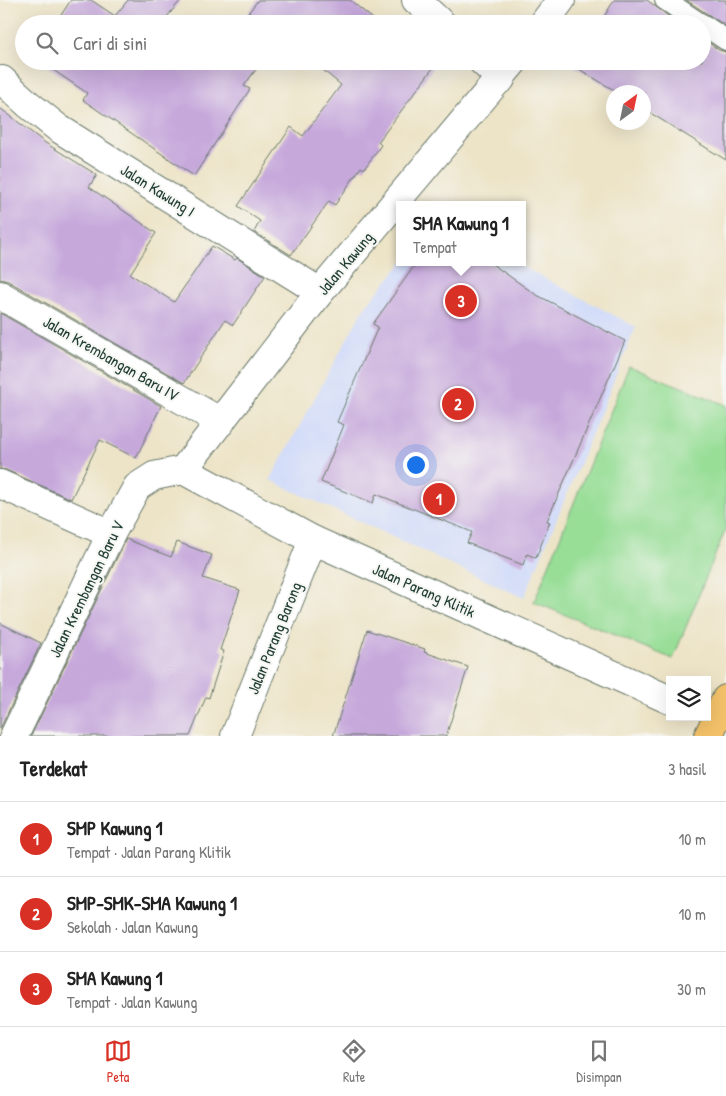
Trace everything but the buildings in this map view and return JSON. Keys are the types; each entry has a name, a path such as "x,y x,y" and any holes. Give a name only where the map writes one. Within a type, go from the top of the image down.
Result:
{"street":[{"path":"416,0 432,15"},
{"path":"550,15 561,0"},
{"name":"Jalan Kawung","path":"183,470 320,292 497,70"},
{"name":"Jalan Kawung I","path":"2,80 58,128 320,292"},
{"name":"Jalan Krembangan Baru IV","path":"0,294 221,422"},
{"name":"Jalan Krembangan Baru V","path":"12,723 137,487 154,476 183,470"},
{"name":"Jalan Parang Klitik","path":"183,470 312,540 666,698"},
{"path":"0,484 111,534"},
{"name":"Jalan Parang Barong","path":"235,736 312,540"}],"lane":[{"path":"665,0 688,15"},
{"path":"711,30 726,40"}],"shaded area":[{"path":"400,266 522,266 636,327 524,598 270,480 364,308"}],"green space":[{"path":"629,366 726,405 726,528 673,659 534,602"}],"place":[{"name":"SMA Kawung 1","path":"461,301"},
{"name":"SMP-SMK-SMA Kawung 1","path":"458,404"},
{"name":"SMP Kawung 1","path":"439,499"}]}
